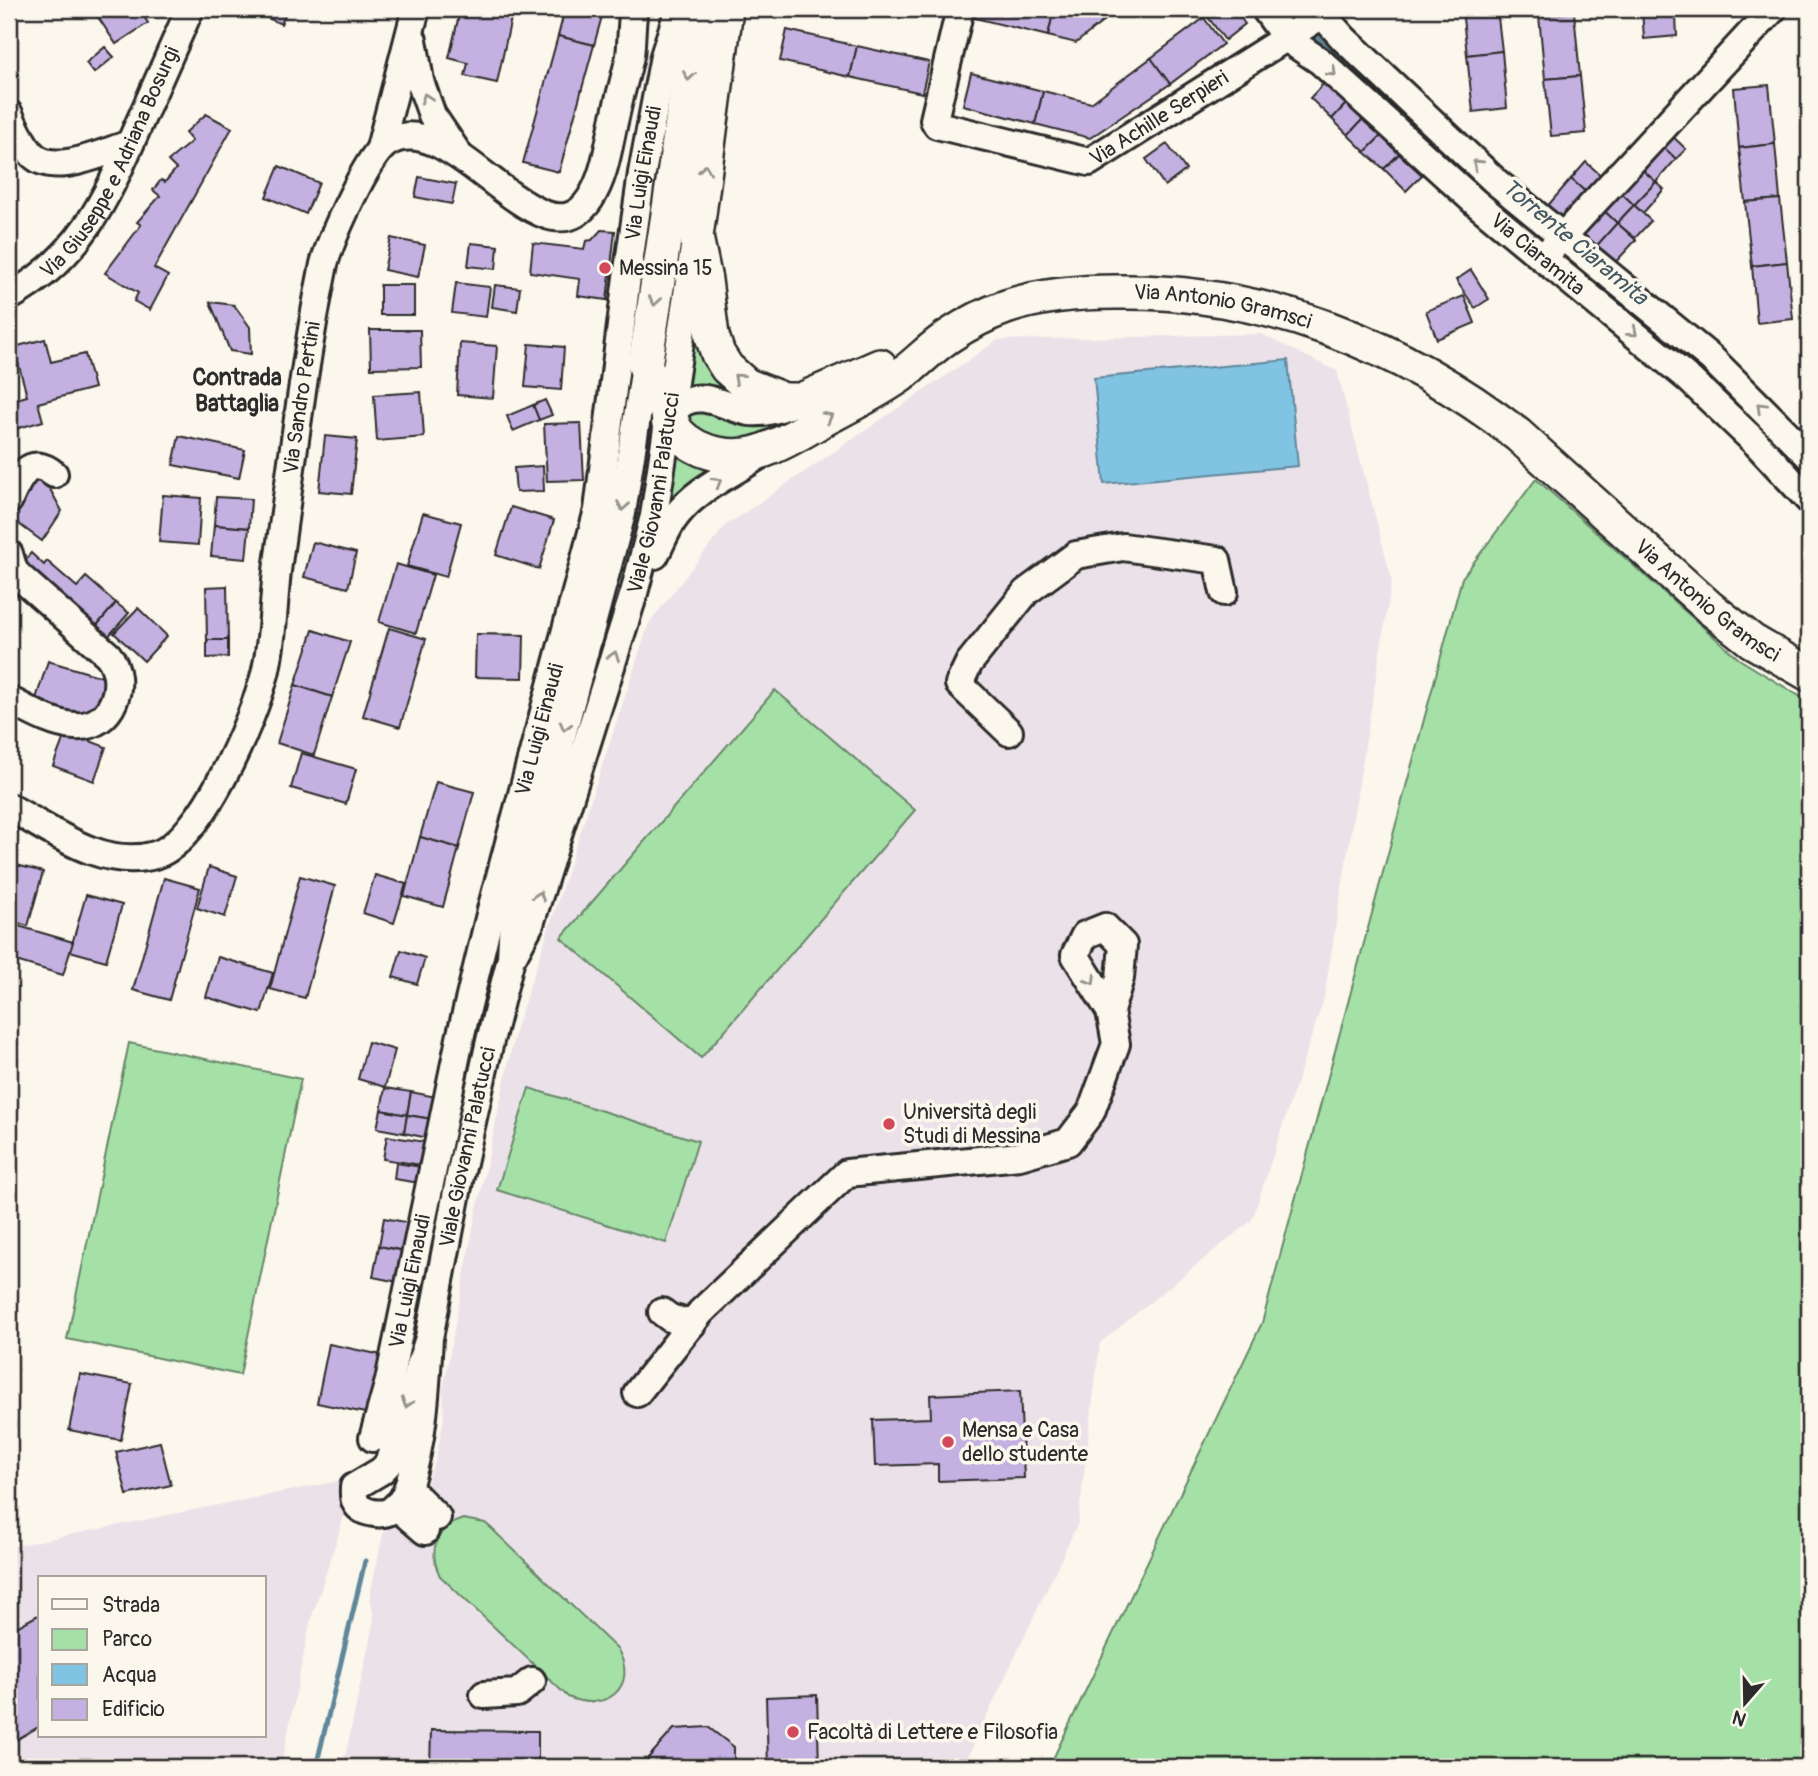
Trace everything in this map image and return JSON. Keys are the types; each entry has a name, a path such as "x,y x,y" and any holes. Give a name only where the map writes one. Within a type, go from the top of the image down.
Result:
{"main road":[{"name":"Viale Giovanni Palatucci","path":"696,237 726,9"},
{"name":"Viale Giovanni Palatucci","path":"645,366 676,10"},
{"path":"696,237 712,336 718,354 727,368 746,385 771,396 801,400 947,337"},
{"name":"Via Antonio Gramsci","path":"947,337 1010,306 1052,296 1135,291 1200,297 1259,307 1333,329 1416,367 1485,410 1518,435 1710,608 1752,640 1809,674"},
{"path":"645,366 669,417 685,440 706,451 728,455 768,450 871,394 901,375 947,337"}],"street":[{"name":"Via Giuseppe e Adriana Bosurgi","path":"9,297 41,277 83,234 104,201 190,9"},
{"path":"380,148 398,138 420,137 442,144 534,211 553,216 578,210 591,198 598,182 630,55 634,9"},
{"name":"Via Achille Serpieri","path":"960,9 934,120 937,125 1086,162 1093,161 1286,38"},
{"name":"Via Ciaramita","path":"1265,9 1286,38 1320,61 1476,203 1690,380 1757,444 1809,499"},
{"path":"1543,258 1773,9"},
{"path":"630,55 676,10"},
{"name":"Via Luigi Einaudi","path":"373,1438 388,1381 464,1022 491,909 596,519 642,173 664,56 676,10"},
{"path":"1286,38 1319,12"},
{"name":"Via Ciaramita","path":"1319,12 1486,173 1712,359 1809,456"},
{"path":"414,19 420,81 432,114 460,157"},
{"name":"Via Sandro Pertini","path":"9,807 90,851 131,859 172,848 194,826 210,799 256,702 268,657 281,540 324,264 332,239 380,148 414,19"},
{"path":"9,114 29,152 49,164 65,164 130,144"},
{"name":"Viale Giovanni Palatucci","path":"511,958 530,924 634,593 654,516 696,237"},
{"path":"1597,302 1615,278"},
{"name":"Viale Giovanni Palatucci","path":"429,1338 460,1176 511,958 513,917 619,525 645,366"},
{"path":"630,464 648,438 680,405 689,400 701,398 749,412 769,411 801,400"},
{"path":"634,593 675,518 685,506 706,488 768,450"},
{"path":"9,500 20,476 29,468 47,468 54,474"},
{"path":"1009,732 960,684 969,663 1026,592 1076,555 1123,547 1217,560 1224,592"},
{"path":"9,554 14,570 21,578 116,664 118,686 110,710 100,721 87,726 56,721 9,700"},
{"path":"637,1393 701,1312 847,1173 1020,1156 1068,1142 1091,1112 1116,1044 1110,1011"},
{"path":"663,1312 670,1318 692,1324"},
{"path":"429,1338 423,1420 402,1497 389,1512 367,1511 358,1507 354,1499 354,1487 382,1471 388,1464 429,1338"},
{"path":"402,1497 431,1524"},
{"path":"484,1695 517,1693 532,1681"}],"shaded area":[{"name":"Università degli Studi di Messina","path":"1261,334 1337,371 1392,580 1324,998 1252,1220 1100,1343 1078,1523 963,1767 343,1767 374,1619 370,1595 383,1534 420,1500 436,1459 444,1418 443,1389 474,1223 516,1028 649,623 725,526 998,340"},
{"path":"338,1481 345,1514 310,1623 281,1767 9,1767 9,1547"}],"green space":[{"path":"697,330 742,397 686,389"},
{"path":"691,410 793,417 746,439 728,443 699,437 682,414"},
{"path":"679,449 721,466 667,508"},
{"path":"1536,479 1739,659 1809,702 1809,1767 1049,1767 1262,1323 1462,578"},
{"path":"775,690 915,810 701,1058 561,938"},
{"path":"129,1043 301,1079 240,1375 67,1339"},
{"path":"529,1088 698,1141 666,1243 497,1190"},
{"path":"463,1519 485,1523 491,1528 618,1650 624,1676 615,1694 594,1702 568,1697 440,1576 436,1567 436,1542 446,1528"}],"water":[{"path":"1288,360 1298,466 1104,484 1094,378"}],"building":[{"path":"111,9 139,9 148,23 116,44 98,17"},
{"path":"288,9 281,24 252,11"},
{"path":"480,9 513,9 497,83 465,76 468,63 449,58 460,11 479,16"},
{"path":"565,9 604,9 594,45 558,36"},
{"path":"977,9 1054,9 1048,36 975,18"},
{"path":"1054,9 1119,9 1076,43 1048,36"},
{"path":"1202,9 1234,9 1245,24 1225,40"},
{"path":"1462,9 1497,9 1502,51 1467,55"},
{"path":"1538,9 1573,9 1574,12 1539,16"},
{"path":"1642,9 1720,9 1721,14 1676,17 1677,36 1644,39"},
{"path":"1574,12 1580,76 1545,79 1539,16"},
{"path":"1204,18 1223,44 1170,84 1151,58"},
{"path":"787,30 857,46 850,77 780,61"},
{"path":"558,36 594,45 559,172 523,163"},
{"path":"857,46 929,62 922,93 850,77"},
{"path":"105,47 114,57 94,73 86,63"},
{"path":"1502,51 1507,108 1473,112 1467,55"},
{"path":"1151,58 1170,84 1090,138 1035,124 1043,91 1091,103"},
{"path":"971,73 1043,91 1035,124 963,105"},
{"path":"1580,76 1586,133 1551,136 1545,79"},
{"path":"1325,82 1347,103 1332,119 1310,98"},
{"path":"1769,85 1775,144 1739,148 1734,88"},
{"path":"1347,103 1363,119 1348,135 1332,119"},
{"path":"206,114 232,128 154,268 168,276 150,310 134,301 138,293 105,273 141,225 137,222 160,196 153,190 161,180 165,182 176,169 168,161 192,141 185,133"},
{"path":"1363,119 1381,136 1365,152 1348,135"},
{"path":"1668,132 1686,149 1676,159 1658,142"},
{"path":"1381,136 1399,154 1384,169 1365,152"},
{"path":"1658,142 1676,159 1656,182 1637,165"},
{"path":"1167,144 1186,170 1165,186 1146,159"},
{"path":"1775,144 1780,199 1745,202 1739,148"},
{"path":"1399,154 1422,175 1406,191 1384,169"},
{"path":"1586,162 1604,178 1589,195 1571,179"},
{"path":"1637,165 1656,182 1634,205 1616,188"},
{"path":"279,166 319,183 306,214 266,197"},
{"path":"419,177 456,184 452,204 415,197"},
{"path":"1571,179 1589,195 1562,226 1544,210"},
{"path":"1656,182 1664,189 1643,213 1634,205"},
{"path":"1616,188 1634,205 1617,223 1599,206"},
{"path":"1780,199 1787,262 1752,266 1745,202"},
{"path":"1634,205 1651,221 1635,238 1617,223"},
{"path":"1599,206 1617,223 1593,250 1575,233"},
{"path":"1617,223 1636,240 1611,267 1593,250"},
{"path":"601,230 615,231 607,300 578,296 580,279 530,272 533,243 584,249 586,241 592,240"},
{"path":"391,238 425,245 418,277 384,270"},
{"path":"471,243 498,246 496,269 468,266"},
{"path":"1787,262 1793,319 1757,323 1752,266"},
{"path":"1471,270 1489,299 1475,308 1456,280"},
{"path":"456,283 490,287 486,317 452,313"},
{"path":"380,285 414,285 414,315 380,315"},
{"path":"495,285 520,288 517,311 492,307"},
{"path":"1464,296 1475,323 1437,339 1426,311"},
{"path":"210,302 234,305 250,327 251,354 230,351"},
{"path":"370,330 420,330 421,367 371,368"},
{"path":"45,339 51,362 85,354 94,388 38,403 43,421 12,430 9,401 27,396 14,347"},
{"path":"460,343 497,346 493,398 457,395"},
{"path":"529,344 564,347 561,390 525,387"},
{"path":"421,392 424,437 377,441 374,395"},
{"path":"545,400 552,415 539,420 533,405"},
{"path":"533,405 539,420 513,431 507,416"},
{"path":"581,423 584,480 547,481 544,424"},
{"path":"179,436 245,450 239,478 173,465"},
{"path":"325,436 357,439 351,494 319,491"},
{"path":"543,466 544,491 516,492 514,468"},
{"path":"33,480 46,482 62,511 42,541 12,519"},
{"path":"163,495 201,498 198,545 159,542"},
{"path":"216,497 251,499 249,528 214,525"},
{"path":"511,507 554,520 539,569 496,555"},
{"path":"423,513 461,523 446,577 407,566"},
{"path":"214,525 249,528 246,559 211,556"},
{"path":"313,542 356,553 348,588 304,577"},
{"path":"31,553 44,565 47,561 77,587 86,577 116,603 94,629 18,568"},
{"path":"396,564 433,575 416,633 379,622"},
{"path":"227,586 228,640 207,640 206,587"},
{"path":"116,603 129,613 106,639 94,629"},
{"path":"138,608 167,636 144,661 114,633"},
{"path":"389,628 426,639 400,727 363,716"},
{"path":"313,630 350,642 332,697 295,685"},
{"path":"476,634 524,635 523,678 475,677"},
{"path":"207,640 228,640 228,657 207,658"},
{"path":"48,661 109,679 101,709 79,719 34,705"},
{"path":"295,685 332,697 314,755 277,743"},
{"path":"66,732 106,747 94,781 53,766"},
{"path":"301,753 356,769 346,804 291,788"},
{"path":"436,782 474,792 459,848 420,837"},
{"path":"420,837 459,848 443,907 404,896"},
{"path":"9,863 43,872 28,926 9,920"},
{"path":"209,867 237,876 225,917 197,908"},
{"path":"375,875 406,884 394,923 363,913"},
{"path":"300,876 335,886 305,998 270,989"},
{"path":"164,878 200,888 169,1000 133,990"},
{"path":"86,895 122,905 106,961 70,951"},
{"path":"15,925 73,942 63,975 9,959 9,944"},
{"path":"401,950 425,958 417,984 393,977"},
{"path":"218,957 273,973 261,1013 206,997"},
{"path":"368,1042 395,1050 385,1087 358,1079"},
{"path":"385,1088 411,1092 407,1115 381,1110"},
{"path":"411,1092 436,1097 432,1119 407,1115"},
{"path":"381,1110 407,1115 404,1133 377,1128"},
{"path":"407,1115 432,1119 428,1138 404,1133"},
{"path":"387,1136 425,1142 421,1165 383,1159"},
{"path":"396,1163 422,1167 420,1183 394,1179"},
{"path":"384,1218 410,1223 404,1251 379,1246"},
{"path":"379,1246 404,1251 398,1282 373,1277"},
{"path":"329,1344 382,1355 370,1414 317,1403"},
{"path":"80,1374 132,1384 121,1440 69,1430"},
{"name":"Mensa e Casa dello studente","path":"1020,1391 1024,1478 938,1481 938,1464 875,1466 873,1420 931,1418 930,1395"},
{"path":"160,1442 171,1485 127,1495 116,1452"},
{"path":"38,1615 38,1727 9,1744 9,1631"},
{"name":"Facoltà di Lettere e Filosofia","path":"817,1695 819,1767 768,1767 766,1697"},
{"path":"708,1727 734,1747 734,1767 648,1767 648,1758 674,1729"},
{"path":"431,1730 538,1731 538,1767 430,1767"}],"waterway":[{"name":"Torrente Ciaramita","path":"1316,36 1469,175"},
{"name":"Torrente Ciaramita","path":"1492,195 1545,243"},
{"name":"Torrente Ciaramita","path":"1584,276 1703,370 1809,476"},
{"path":"316,1767 365,1561"}],"place":[{"name":"Messina 15","path":"605,268"},
{"name":"Università degli Studi di Messina","path":"889,1124"},
{"name":"Mensa e Casa dello studente","path":"948,1442"},
{"name":"Facoltà di Lettere e Filosofia","path":"793,1732"}],"district":[{"name":"Contrada Battaglia","path":"237,390"}]}
